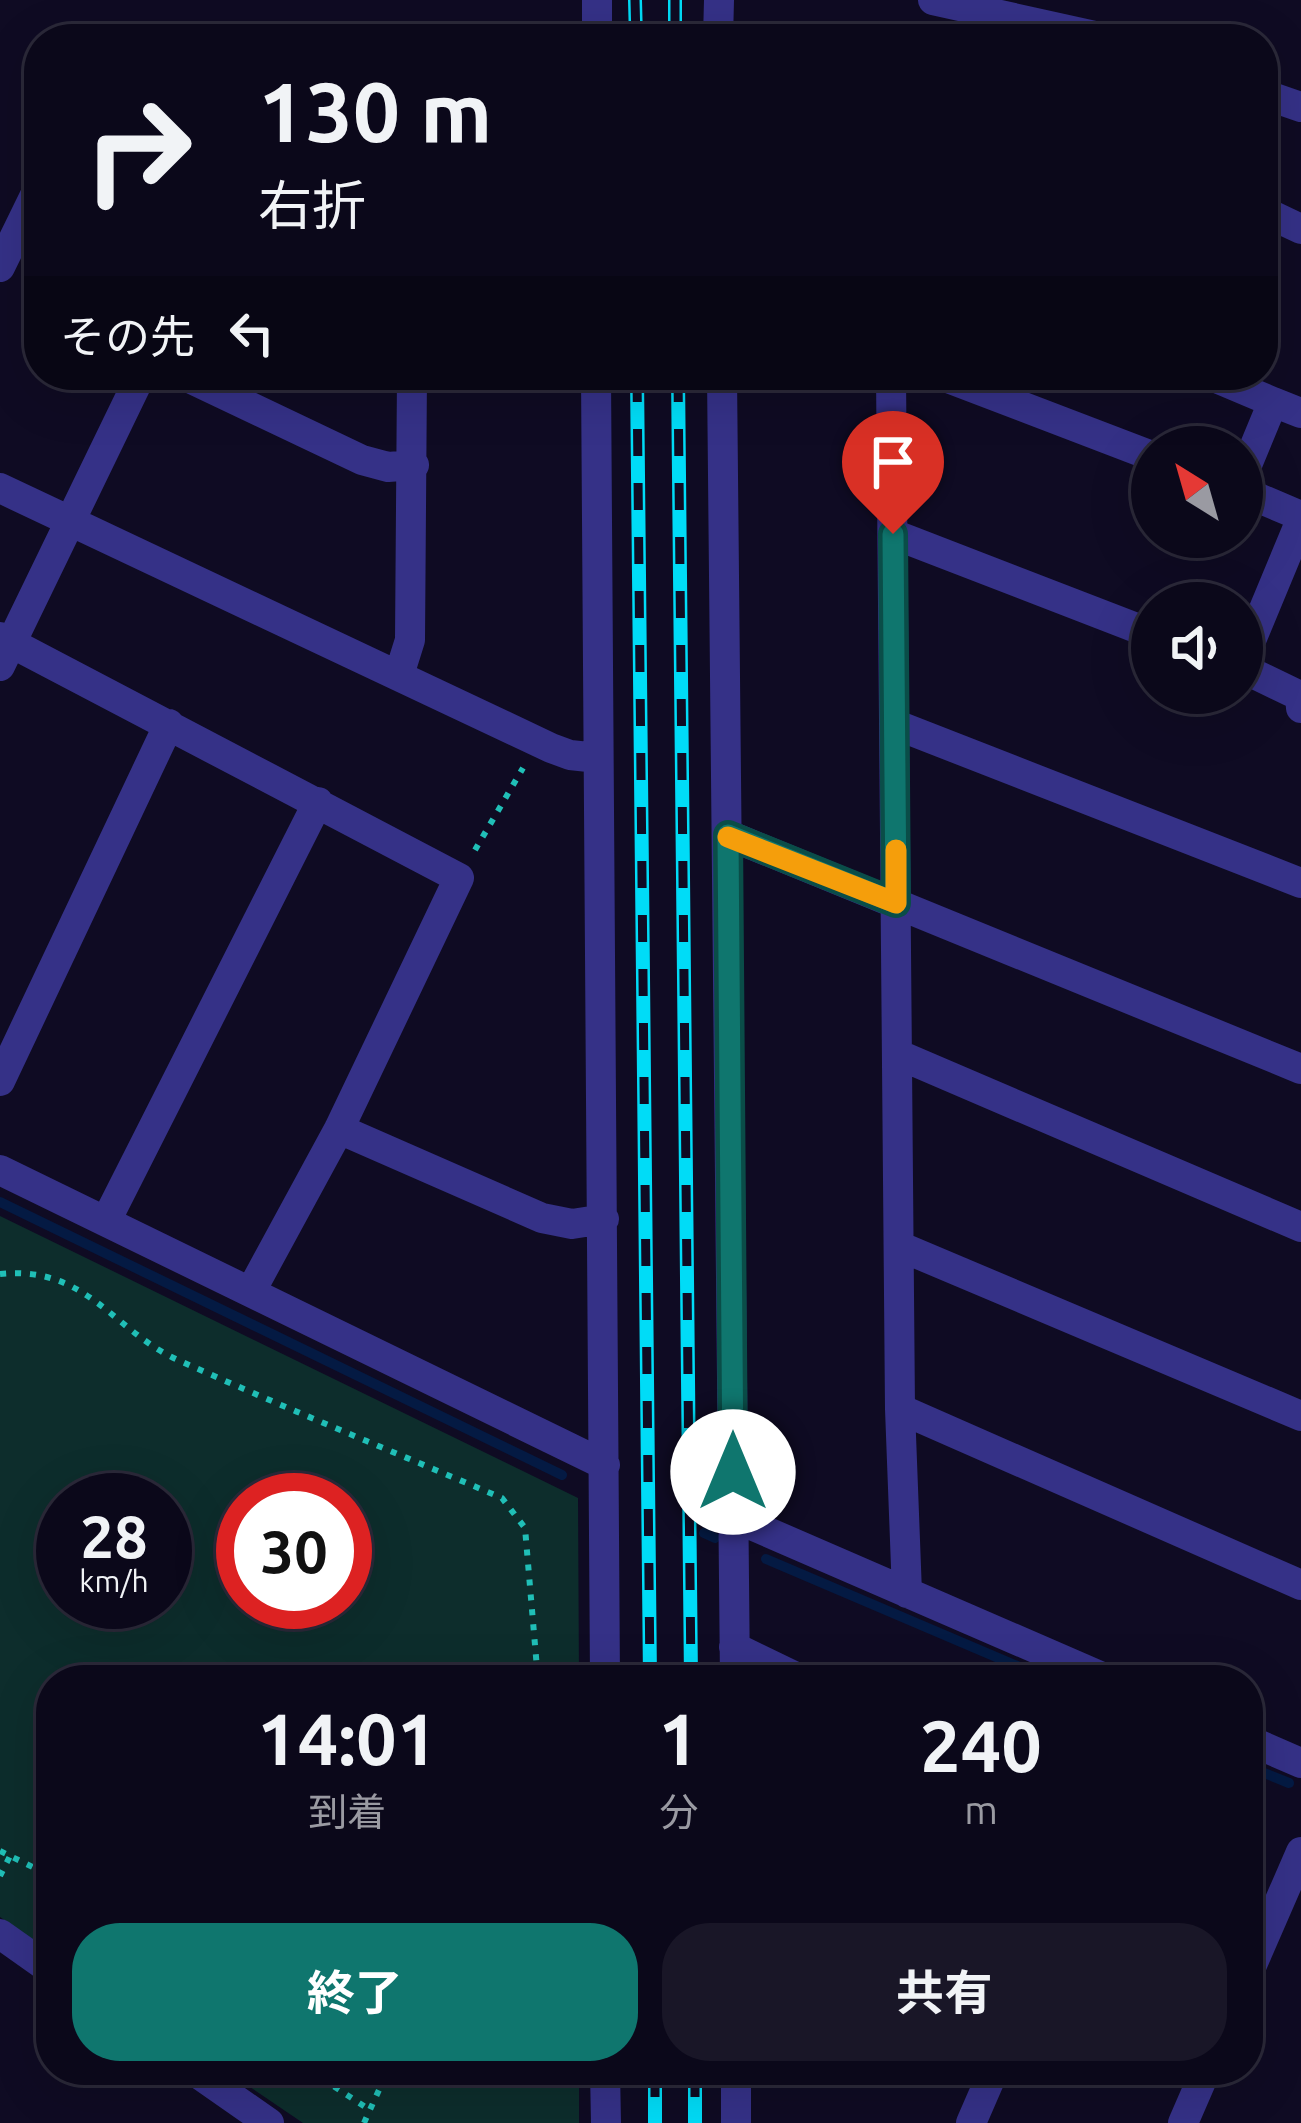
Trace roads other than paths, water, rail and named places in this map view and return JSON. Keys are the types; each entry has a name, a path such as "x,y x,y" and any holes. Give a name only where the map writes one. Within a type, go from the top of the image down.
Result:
{"street":[{"path":"933,0 1040,24"},
{"path":"4,246 24,212"},
{"path":"134,390 71,524 4,648 169,724 459,878 339,1129 251,1291"},
{"path":"215,390 362,460 388,467 414,465"},
{"path":"399,675 410,640 412,390"},
{"path":"596,390 604,1665"},
{"path":"722,390 735,1665"},
{"path":"892,390 900,1409 907,1593"},
{"path":"979,390 1131,448"},
{"path":"1246,390 1287,407 1263,444"},
{"path":"0,488 550,748 598,758"},
{"path":"1263,501 1301,518 1263,613"},
{"path":"893,534 1131,626"},
{"path":"1263,677 1300,697 1301,708"},
{"path":"0,1081 169,724"},
{"path":"894,724 1301,883"},
{"path":"106,1221 318,802"},
{"path":"728,835 1301,1069"},
{"path":"897,1054 1301,1227"},
{"path":"339,1129 542,1218 572,1224 604,1219"},
{"path":"0,1169 605,1465"},
{"path":"899,1246 1301,1416"},
{"path":"900,1409 1301,1585"},
{"path":"733,1517 1073,1665"},
{"path":"734,1647 771,1665"},
{"path":"1263,1747 1301,1763"},
{"path":"1263,1939 1301,1852"},
{"path":"0,1934 36,1959"},
{"path":"215,2085 268,2123"},
{"path":"605,2085 606,2123"},
{"path":"736,2085 736,2123"},
{"path":"971,2123 987,2085"},
{"path":"1183,2123 1199,2085"}],"waterway":[{"path":"0,1202 562,1475"},
{"path":"704,1533 715,1538"},
{"path":"766,1559 1015,1665"},
{"path":"1263,1772 1289,1783"}],"railway":[{"path":"635,0 636,24"},
{"path":"675,0 675,24"},
{"path":"637,390 650,1665"},
{"path":"678,390 691,1665"},
{"path":"655,2085 655,2123"},
{"path":"695,2085 695,2123"}]}
